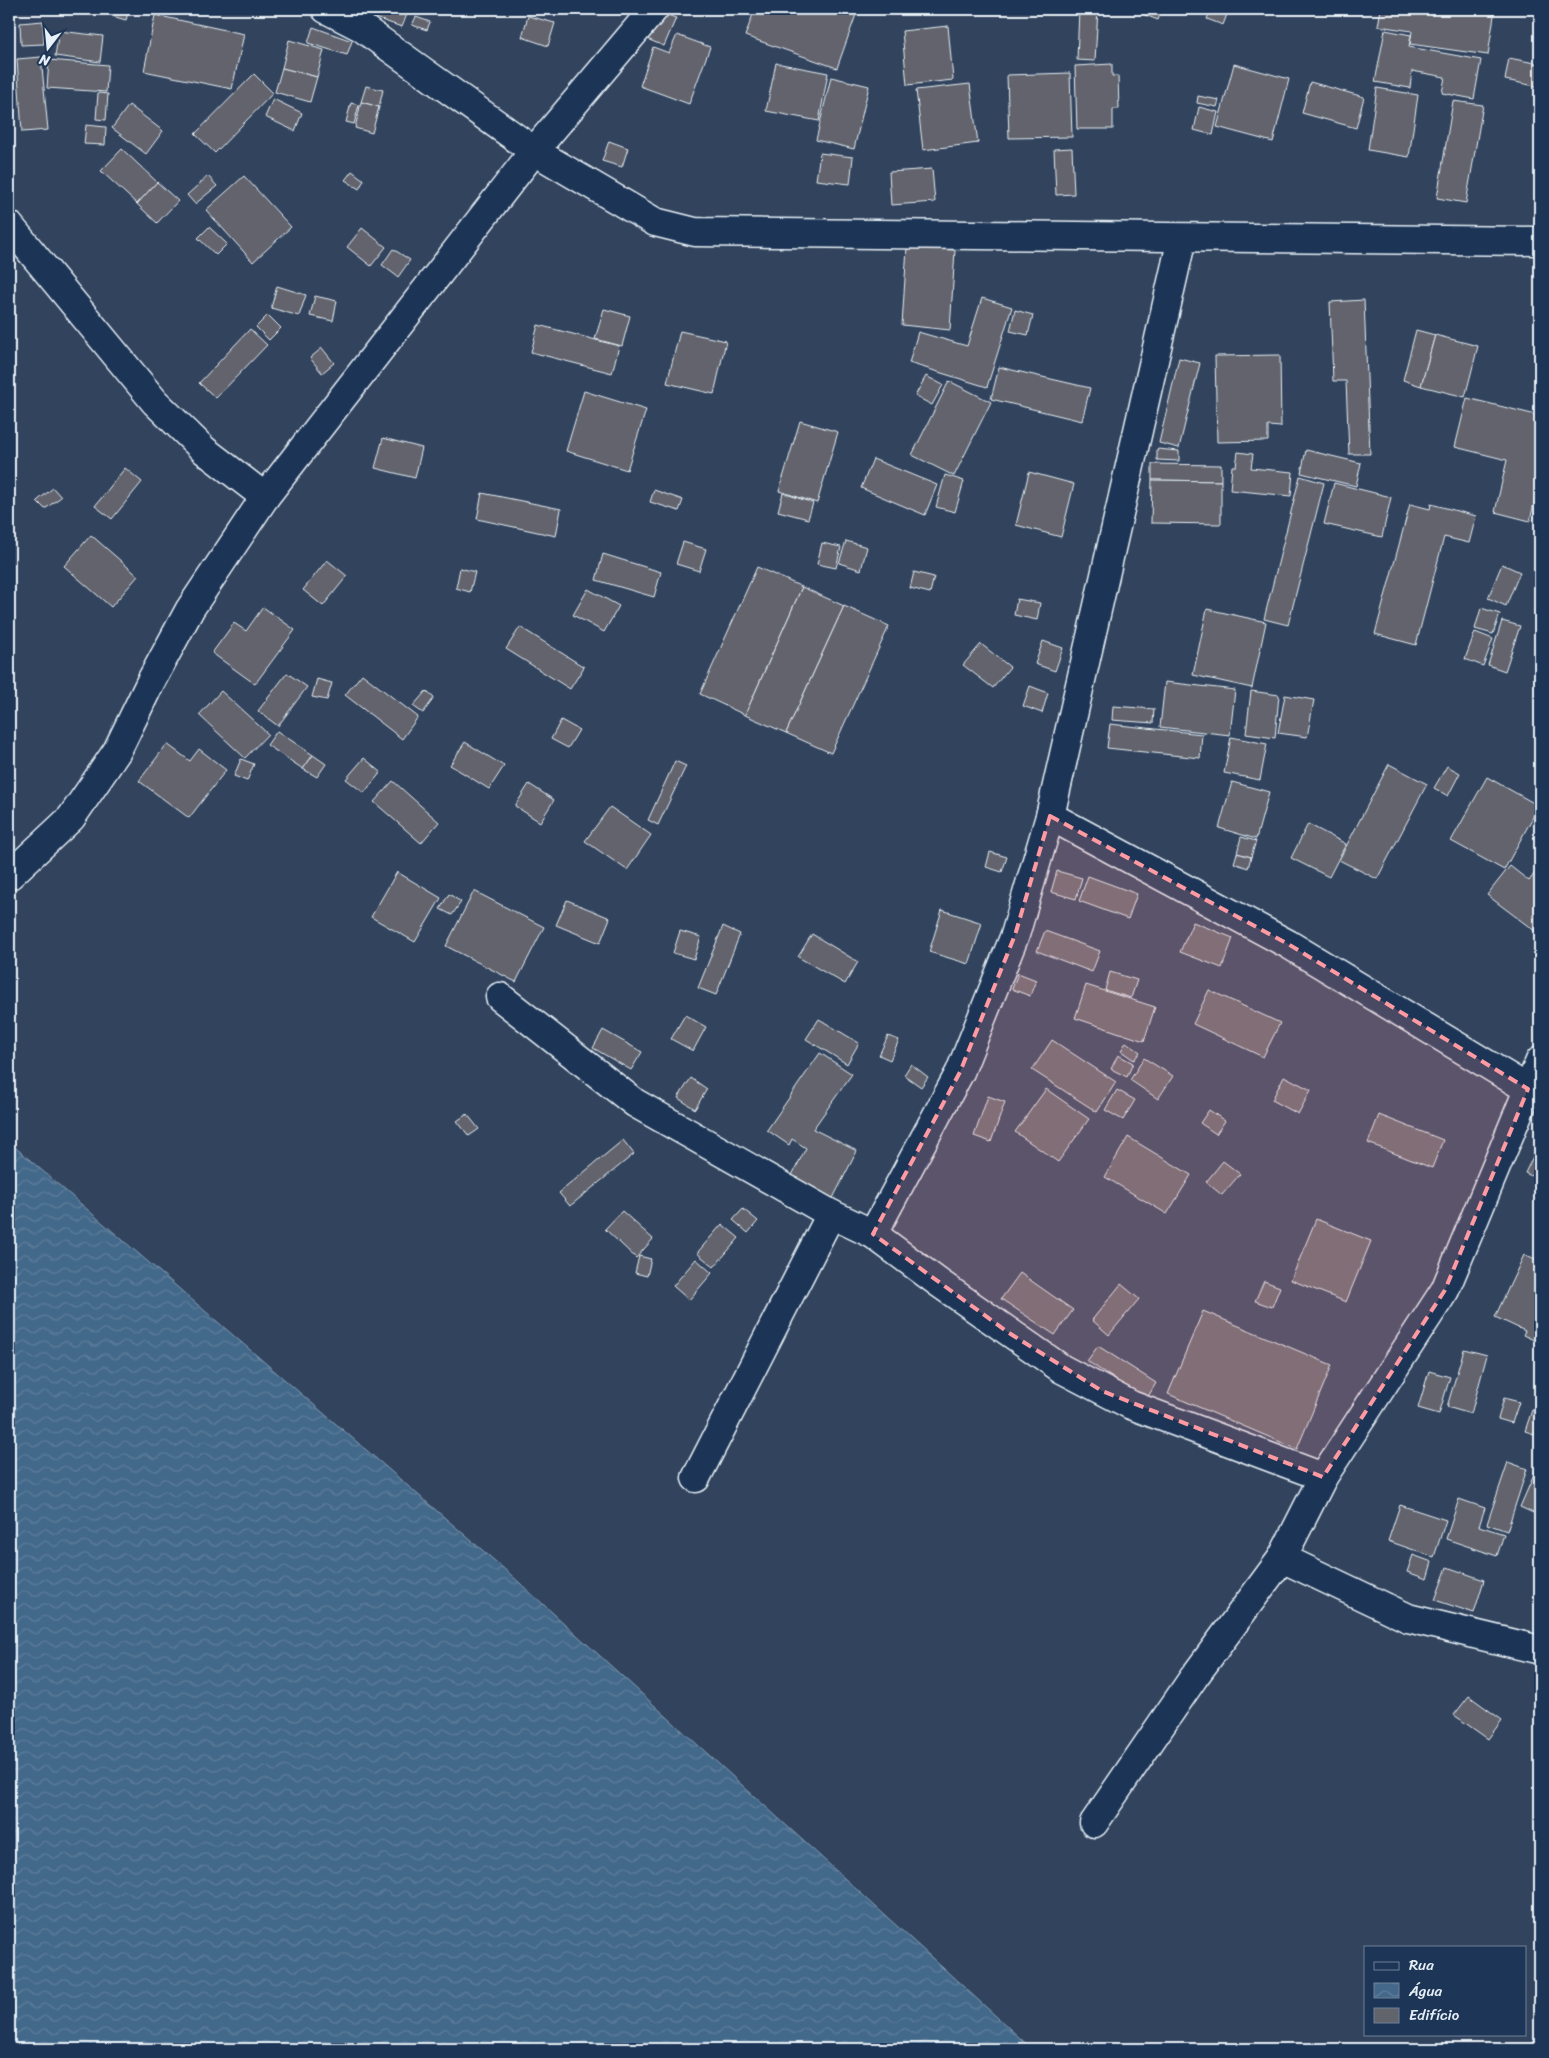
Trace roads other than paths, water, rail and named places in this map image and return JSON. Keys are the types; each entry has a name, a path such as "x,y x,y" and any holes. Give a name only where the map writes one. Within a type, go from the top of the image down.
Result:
{"street":[{"path":"326,9 361,27 534,151 655,222 696,232 1540,241"},
{"path":"10,875 71,818 117,751 151,681 190,609 265,497 534,151 654,9"},
{"path":"9,225 155,402 204,450 265,497"},
{"path":"873,1234 960,1072 1015,935 1050,816 1182,238"},
{"path":"1050,816 1288,944 1534,1092"},
{"path":"500,997 635,1103 831,1214 873,1234 1009,1333 1062,1369 1131,1405 1323,1477"},
{"path":"1094,1823 1194,1677 1282,1558 1323,1477 1445,1290 1534,1092 1540,1061"},
{"path":"696,1478 831,1214"},
{"path":"1282,1558 1408,1618 1540,1650"}],"water":[{"path":"9,1142 510,1574 1032,2049 9,2049"}]}
